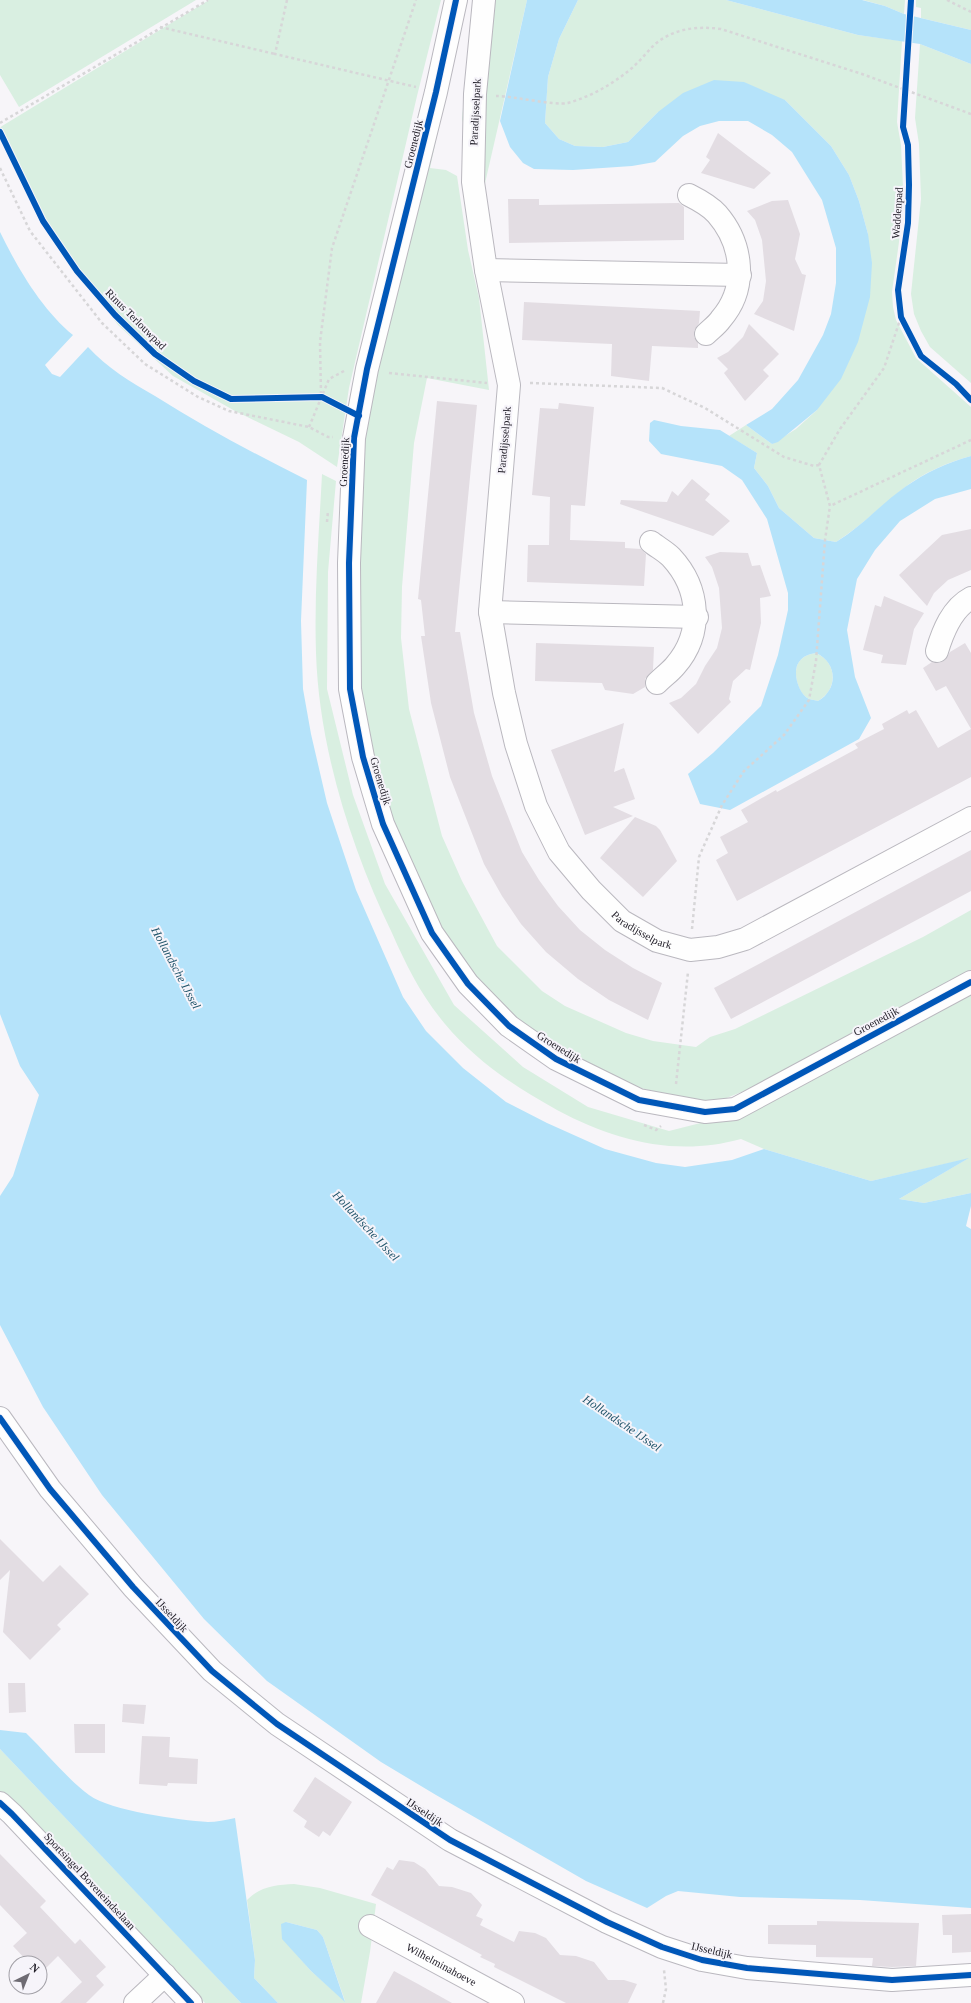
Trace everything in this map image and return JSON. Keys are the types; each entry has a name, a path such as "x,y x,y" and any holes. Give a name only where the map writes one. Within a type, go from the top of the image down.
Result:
{"street":[{"name":"Groenedijk","path":"456,0 436,92 368,369 354,438 349,563 350,689 363,757 383,824 432,933 468,984 509,1026 556,1059 639,1100 705,1112 735,1109 971,982"},
{"name":"Paradijsselpark","path":"484,0 475,94 473,182 486,270 509,385 490,612 504,693 516,744 536,806 559,852 591,890 622,921 657,941 690,950 718,947 745,939 971,818"},
{"path":"689,195 716,213 728,229 738,253 740,275 733,299 722,318 706,334"},
{"path":"486,270 740,275"},
{"path":"651,542 670,556 682,570 693,594 697,617 695,630 690,643 676,666 657,683"},
{"path":"937,651 943,631 954,613 971,598"},
{"path":"490,612 697,617"},
{"name":"IJsseldijk","path":"0,1418 50,1490 133,1587 212,1671 277,1724 450,1840 607,1922 662,1947 702,1960 747,1968 892,1980 971,1975"},
{"name":"Sportsingel Boveneindselaan","path":"0,1803 192,2003"},
{"name":"Wilhelminahoeve","path":"370,1926 513,2003"},
{"path":"135,2003 165,1975"}],"path":[{"path":"0,123 208,0"},
{"path":"274,54 287,0"},
{"path":"322,397 320,342 332,248 416,0"},
{"path":"947,0 971,12"},
{"path":"160,27 436,92"},
{"path":"502,96 566,103 604,88 619,78 656,44 671,34 686,29 704,27 729,31 905,87 971,114"},
{"path":"905,87 905,98"},
{"path":"0,168 35,237 102,323 145,364 198,398 229,411 309,427 328,437 333,443"},
{"path":"900,315 906,328"},
{"path":"677,1072 699,857 722,805 744,771 784,736 809,700 816,662 825,540 830,506 819,465 840,429 884,368 900,315"},
{"path":"309,427 329,379 343,371 368,369"},
{"path":"402,375 509,385 531,383 662,388 706,408 767,448 784,457 814,466 819,465"},
{"path":"314,397 322,397 328,400"},
{"path":"328,437 354,438"},
{"path":"830,506 971,440"},
{"path":"327,524 328,508"},
{"path":"642,1124 656,1130 672,1116 674,1107"},
{"path":"662,1947 666,1989 663,2003"}],"green space":[{"path":"0,0 196,0 19,107 0,75"},
{"path":"209,0 441,0 417,96 349,388 337,467 299,442 235,411 173,376 118,325 71,263 31,194 0,132 0,128 2,126"},
{"path":"466,0 430,168 446,170 457,176 468,250 479,298 489,390 427,378 414,443 402,587 401,638 409,709 442,836 462,881 497,946 542,991 565,1006 626,1033 653,1041 696,1047 710,1037 735,1029 923,937 971,910 971,974 784,1075 724,1099 694,1101 641,1088 554,1053 454,970 351,718 350,517 376,362"},
{"path":"483,0 527,0 483,192 462,119 464,96"},
{"path":"578,0 726,0 858,35 902,41 897,122 901,145 903,187 899,242 892,292 893,307 896,320 916,358 971,407 971,456 954,461 919,478 904,488 862,523 836,542 814,538 779,508 768,486 754,468 757,453 729,436 746,425 772,444 796,429 817,410 868,234 859,201 849,175 831,146 785,100 658,112 628,142 603,147 575,146 559,139 545,123 548,77 559,39"},
{"path":"863,0 905,0 904,14 885,6"},
{"path":"916,0 971,0 971,30 921,18 921,8 916,7"},
{"path":"920,44 971,64 971,383 930,347 914,314 911,294 921,199 919,144 915,118"},
{"path":"322,474 336,481 328,572 327,689 353,795 385,884 454,1005 523,1067 588,1107 669,1131 740,1113 971,991 971,1193 924,1203 899,1199 967,1159 871,1181 764,1149 741,1139 717,1144 670,1146 624,1138 579,1121 526,1092 496,1072 469,1049 445,1024 436,1013 409,969 377,900 363,867 351,832 331,761 323,725 318,689 316,653 316,586"},
{"path":"816,653 823,657 828,663 833,676 830,690 818,701 805,696 799,687 796,676 797,666 802,658"},
{"path":"0,1749 241,2003 205,2003 113,1905 0,1793"},
{"path":"294,1884 320,1888 376,1904 370,1952 361,2003 278,2003 254,1978 255,1960 247,1900 252,1895 263,1889","holes":["286,1922 317,1930 323,1937 345,2001 311,1971 283,1939"]}],"water":[{"path":"527,0 578,0 559,39 548,77 545,123 559,139 575,146 603,147 628,142 658,112 683,93 714,80 744,82 785,100 831,146 849,175 859,201 868,234 872,263 870,297 858,342 841,379 817,410 778,442 772,444 746,425 772,409 798,380 823,335 831,314 836,283 836,248 822,200 792,152 772,135 748,121 719,121 700,126 683,136 655,162 632,166 573,170 534,169 523,163 510,147 500,121"},
{"path":"726,0 862,0 885,6 904,14 971,30 971,64 920,44 858,35"},
{"name":"Hollandsche IJssel","path":"0,232 31,287 51,313 73,335 45,365 52,374 60,377 88,347 111,368 192,419 307,480 301,621 303,689 311,734 327,803 356,890 403,997 426,1031 463,1068 506,1102 547,1123 605,1149 656,1163 685,1167 732,1160 764,1149 871,1181 969,1158 899,1199 924,1203 971,1193 971,1206 966,1226 971,1229 971,1908 860,1900 740,1897 678,1891 666,1896 647,1908 586,1881 381,1762 267,1681 204,1619 102,1495 43,1407 0,1325 0,1196 13,1176 39,1095 20,1066 0,1014"},
{"path":"654,420 681,426 720,430 757,453 754,468 768,486 779,508 814,538 836,542 913,482 945,465 971,456 971,489 935,499 900,521 875,550 857,579 847,630 855,677 871,718 859,739 730,810 700,804 688,774 713,753 761,706 778,655 788,610 788,593 767,519 742,480 722,466 661,454 649,441 650,423","holes":["816,653 823,657 828,663 833,676 830,690 818,701 810,699 802,692 797,682 796,671 802,658"]},
{"path":"0,1730 26,1733 72,1781 99,1801 146,1814 180,1819 208,1822 235,1818 255,1960 254,1978 278,2003 241,2003 0,1749"},
{"path":"286,1922 317,1930 323,1937 345,2002 311,1971 282,1939 281,1924"}],"building":[{"path":"718,133 771,173 754,189 701,173 710,160 706,157"},
{"path":"508,199 539,199 539,205 679,203 684,207 684,240 509,243"},
{"path":"788,200 800,234 795,259 802,274 806,275 794,331 754,314 763,301 766,281 762,240 755,220 747,211 772,201"},
{"path":"524,302 700,311 699,323 694,331 694,337 698,343 698,348 652,346 649,381 611,376 612,344 522,340"},
{"path":"749,324 779,354 763,370 769,376 745,401 724,373 728,369 717,358 728,352 743,337"},
{"path":"437,401 477,405 455,632 460,632 474,713 492,776 522,852 539,880 558,906 580,930 605,950 633,968 662,983 648,1020 609,1000 578,979 546,952 521,924 502,896 484,864 450,777 431,703 421,636 425,636 421,600 418,599"},
{"path":"559,403 594,407 585,506 571,505 570,540 625,542 625,548 641,549 646,554 644,586 527,582 528,545 549,545 550,497 532,495 540,408 558,409"},
{"path":"692,479 710,494 705,500 730,521 713,536 620,504 621,500 667,502 672,491 678,496"},
{"path":"971,529 971,570 948,580 934,593 927,606 899,575 942,535"},
{"path":"720,552 748,553 752,566 760,565 771,596 760,598 761,623 750,670 746,669 733,681 729,699 731,702 698,734 669,703 681,698 696,684 705,666 717,648 722,628 719,588 712,567 705,557"},
{"path":"884,596 924,613 914,629 906,665 881,663 883,655 863,650 875,605 881,607"},
{"path":"536,643 654,647 653,670 645,679 645,687 633,694 605,690 602,683 535,681"},
{"path":"965,643 971,653 971,729 946,686 936,691 923,668 932,662 939,663 945,660 950,652"},
{"path":"907,710 909,714 916,710 938,748 971,729 971,777 737,901 716,860 728,853 720,837 748,822 741,810 776,790 777,792 858,748 855,744 884,729 882,724"},
{"path":"624,723 614,772 624,768 635,799 613,807 633,816 585,835 551,750"},
{"path":"635,817 656,826 660,830 677,861 643,897 600,858"},
{"path":"971,850 971,891 731,1019 714,988"},
{"path":"0,1539 43,1582 60,1565 89,1594 57,1625 61,1629 30,1660 3,1632 10,1570 0,1580"},
{"path":"8,1683 25,1683 26,1712 9,1713"},
{"path":"123,1704 146,1705 144,1724 122,1722"},
{"path":"74,1724 105,1724 105,1753 75,1753"},
{"path":"142,1736 170,1737 169,1757 198,1759 197,1784 168,1783 167,1786 139,1784"},
{"path":"315,1777 352,1802 330,1836 323,1831 319,1837 304,1827 307,1821 293,1811"},
{"path":"0,1854 46,1901 40,1907 75,1944 80,1939 106,1967 96,1976 104,1985 86,2003 60,2003 82,1982 58,1956 48,1966 48,1955 21,1955 13,1946 27,1933 0,1905"},
{"path":"399,1860 414,1862 425,1869 439,1886 452,1887 471,1893 482,1905 476,1916 483,1919 480,1925 514,1942 519,1931 535,1933 546,1938 560,1955 576,1956 594,1962 608,1980 624,1980 637,1984 628,2003 566,2003 494,1967 495,1964 480,1957 482,1955 371,1895 387,1867 393,1870"},
{"path":"971,1914 971,1952 952,1953 952,1935 943,1935 942,1915"},
{"path":"817,1921 919,1923 916,1966 872,1966 873,1958 816,1957 816,1945 768,1944 768,1925 817,1925"},
{"path":"394,1971 418,1984 452,2003 376,2003"}],"cycle path":[{"path":"456,0 436,92 367,369 354,438 349,563 350,689 363,757 383,824 432,933 468,984 509,1026 556,1059 639,1100 705,1112 735,1109 971,982"},
{"name":"Waddenpad","path":"911,0 903,127 908,145 908,223 898,290 901,317 921,356 956,384 971,400"},
{"name":"Rinus Terlouwpad","path":"0,132 43,221 77,271 115,315 155,354 194,381 231,399 322,397 359,416"},
{"path":"0,1418 50,1489 133,1587 212,1671 277,1724 450,1840 607,1922 662,1947 702,1960 747,1968 892,1980 971,1975"},
{"path":"0,1803 191,2003"}]}
